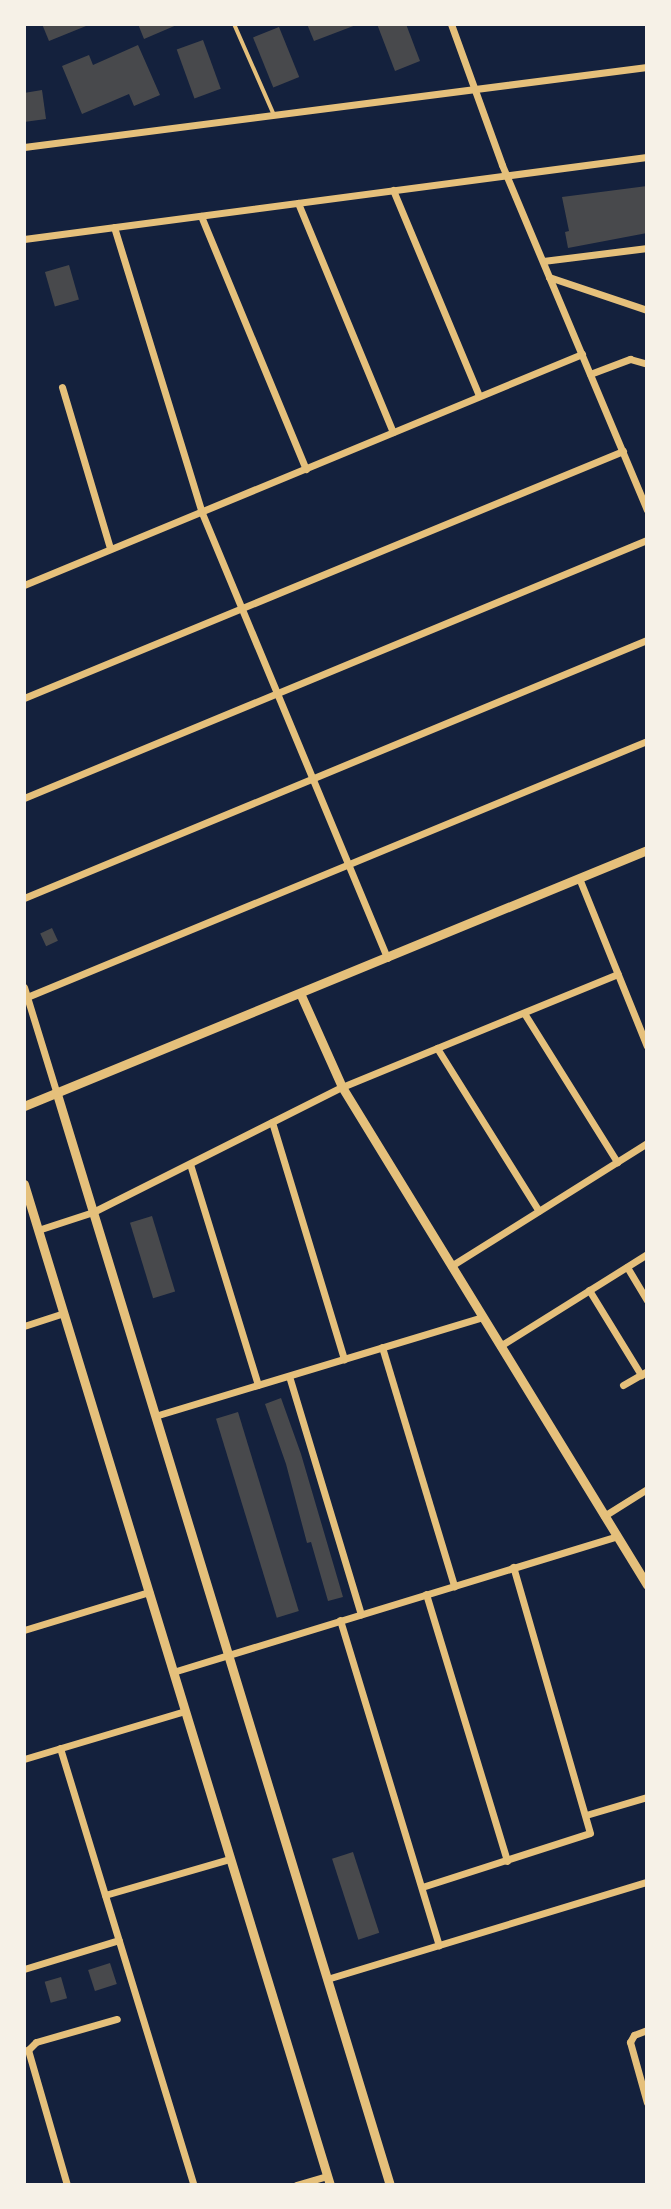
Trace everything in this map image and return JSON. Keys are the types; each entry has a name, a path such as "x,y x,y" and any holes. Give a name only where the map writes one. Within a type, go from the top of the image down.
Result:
{"street":[{"path":"451,24 473,76 472,90 506,175 623,451 644,492 647,510"},
{"path":"24,147 647,67"},
{"path":"24,239 647,157"},
{"path":"393,190 479,396"},
{"path":"298,203 393,432"},
{"path":"201,216 306,469"},
{"path":"114,227 202,513 387,958"},
{"path":"543,261 647,248"},
{"path":"549,277 647,310"},
{"path":"24,585 582,354"},
{"path":"590,374 630,359 647,364"},
{"path":"62,387 110,548"},
{"path":"24,698 623,451"},
{"path":"24,798 647,540"},
{"path":"24,898 647,640"},
{"path":"27,997 647,741"},
{"path":"24,1106 647,850"},
{"path":"579,878 647,1046"},
{"path":"38,1230 93,1212 342,1087 618,974"},
{"path":"24,987 390,2185"},
{"path":"300,993 342,1087 647,1585"},
{"path":"524,1013 617,1162"},
{"path":"437,1048 539,1211"},
{"path":"272,1122 344,1359"},
{"path":"451,1266 647,1143"},
{"path":"190,1164 258,1385"},
{"path":"24,1184 328,2180 296,2185"},
{"path":"500,1346 647,1254"},
{"path":"627,1267 647,1300"},
{"path":"589,1290 644,1373 623,1385"},
{"path":"24,1326 64,1313"},
{"path":"155,1416 482,1317"},
{"path":"382,1347 454,1586"},
{"path":"289,1376 361,1614"},
{"path":"604,1516 647,1489"},
{"path":"173,1672 617,1536"},
{"path":"422,1887 590,1833 513,1567"},
{"path":"24,1630 149,1592"},
{"path":"426,1594 507,1861"},
{"path":"340,1620 439,1945"},
{"path":"24,1759 185,1711"},
{"path":"60,1748 194,2185"},
{"path":"586,1815 647,1797"},
{"path":"105,1895 230,1859"},
{"path":"327,1979 647,1882"},
{"path":"24,1969 119,1940"},
{"path":"67,2185 26,2057 32,2044 117,2019"},
{"path":"647,2030 631,2038 647,2103"}],"lane":[{"path":"234,24 274,115"}],"building":[{"path":"42,24 91,24 49,41"},
{"path":"138,24 179,24 144,39"},
{"path":"307,24 355,24 356,25 314,41"},
{"path":"377,24 406,24 420,61 395,71"},
{"path":"279,27 299,77 273,88 253,37"},
{"path":"203,40 221,89 194,98 177,50"},
{"path":"138,45 160,95 134,106 129,94 82,114 62,66 89,55 93,65"},
{"path":"42,90 46,119 24,122 24,93"},
{"path":"647,186 647,233 568,248 565,232 569,231 562,197"},
{"path":"69,265 79,300 55,306 45,272"},
{"path":"52,928 58,941 46,946 40,933"},
{"path":"152,1216 175,1292 153,1298 130,1223"},
{"path":"281,1398 301,1454 343,1597 328,1601 311,1542 307,1543 286,1464 265,1404"},
{"path":"238,1412 299,1611 277,1618 216,1419"},
{"path":"353,1852 379,1933 358,1940 332,1859"},
{"path":"110,1963 117,1984 95,1991 88,1970"},
{"path":"61,1977 67,1998 51,2003 45,1982"}]}
